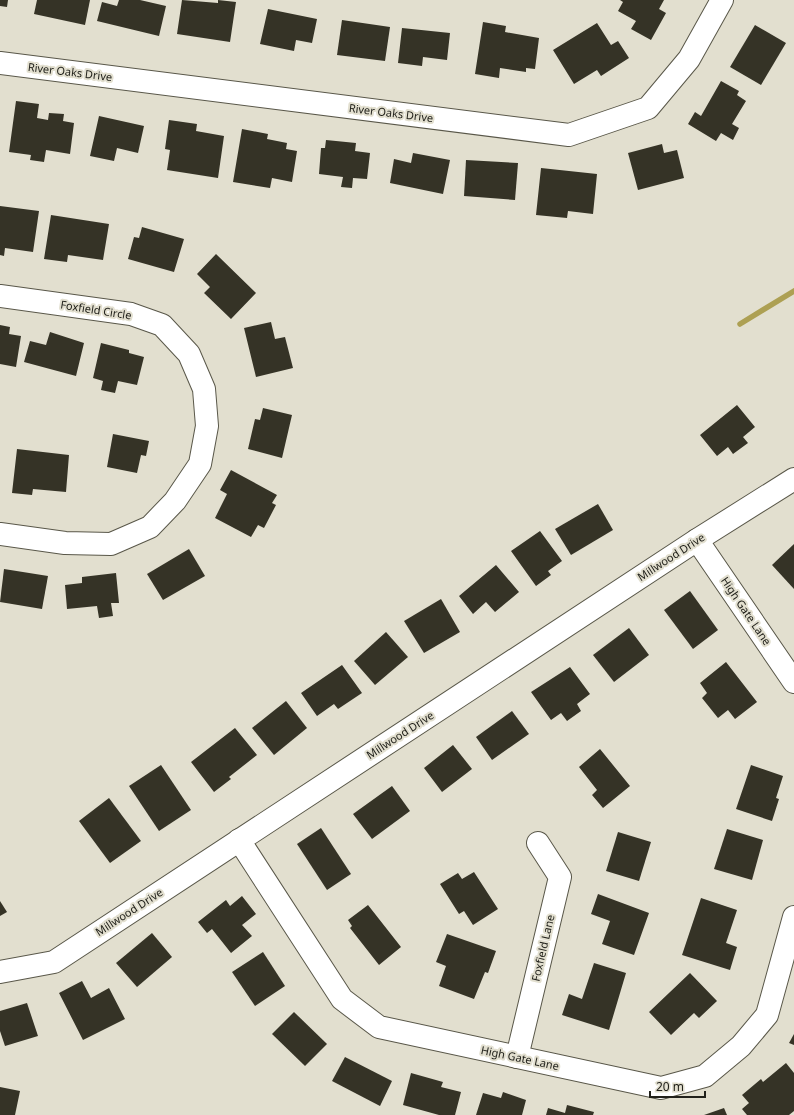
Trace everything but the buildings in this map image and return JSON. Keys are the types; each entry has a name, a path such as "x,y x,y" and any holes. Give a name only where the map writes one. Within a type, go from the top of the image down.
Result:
{"street":[{"name":"River Oaks Drive","path":"0,63 569,135 648,108 689,59 722,0"},
{"name":"Foxfield Circle","path":"0,296 131,314 162,325 189,354 204,389 208,426 200,464 175,501 150,527 111,544 65,543 0,534"},
{"name":"Millwood Drive","path":"0,972 54,962 697,540 794,479"},
{"name":"High Gate Lane","path":"697,540 794,682"},
{"name":"High Gate Lane","path":"239,840 342,1000 379,1027 661,1088 705,1076 741,1046 767,1015 794,916"},
{"name":"Foxfield Lane","path":"517,1057 560,877 538,843"}],"waterway":[{"path":"740,324 794,291"}]}
